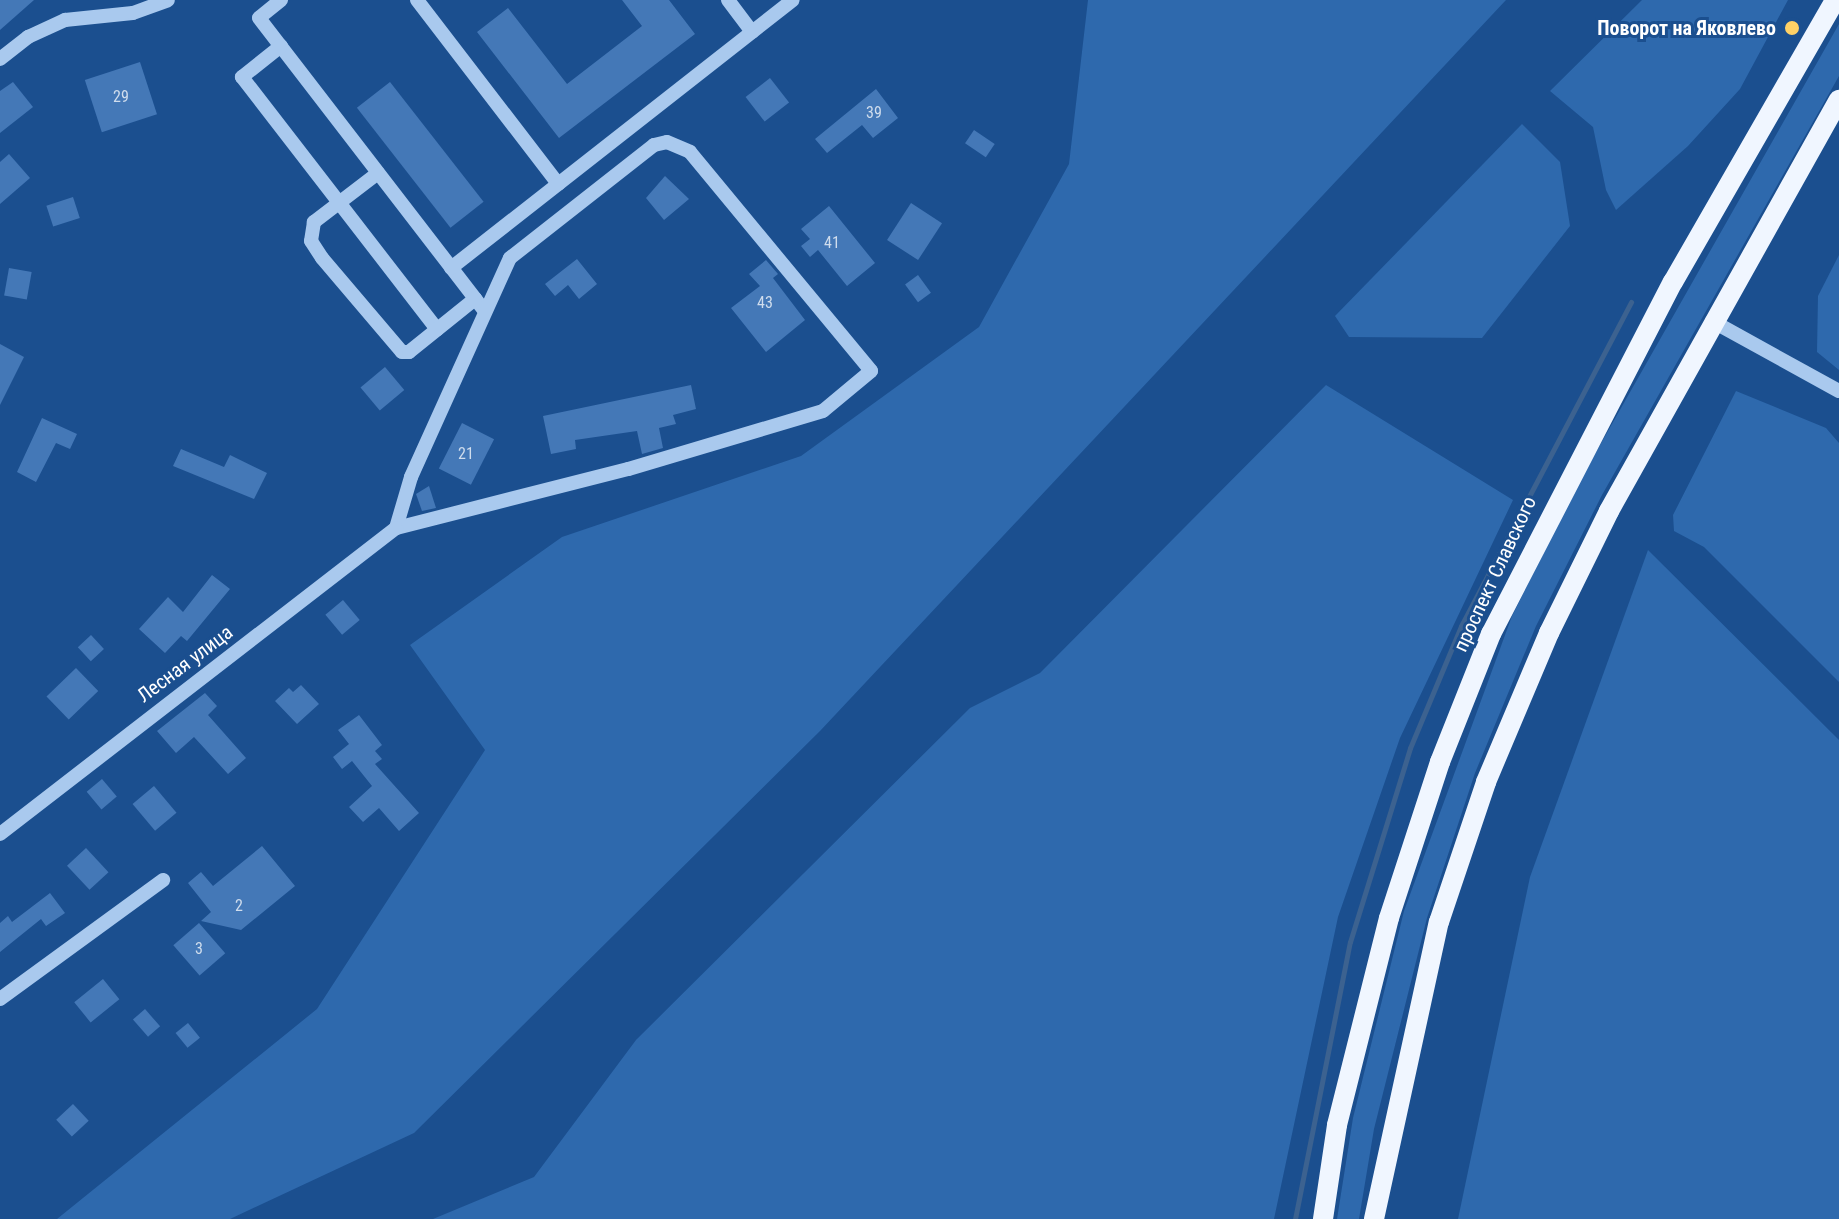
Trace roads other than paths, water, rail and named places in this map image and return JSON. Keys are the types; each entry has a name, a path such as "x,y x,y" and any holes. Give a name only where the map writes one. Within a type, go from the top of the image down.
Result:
{"main road":[{"name":"проспект Славского","path":"1323,1219 1337,1125 1389,918 1440,762 1491,634 1658,310 1835,0"},
{"path":"1374,1219 1439,922 1486,782 1555,619 1712,321 1839,100"}],"street":[{"path":"0,59 28,37 65,20 133,13 168,0"},
{"path":"281,0 259,18 479,304"},
{"path":"417,0 558,184"},
{"path":"728,0 752,32"},
{"path":"451,268 793,0"},
{"path":"281,46 242,77 437,329"},
{"path":"667,142 690,152 871,371 823,411 613,473 396,528 411,477 479,304 510,258 654,145 667,142"},
{"path":"378,173 339,203 309,232 322,258 395,348 409,352 437,329 479,304"},
{"path":"1712,321 1839,391"},
{"name":"Лесная улица","path":"0,834 396,528"},
{"path":"0,999 163,880"}],"waterway":[{"path":"1295,1219 1350,942 1410,748 1461,626 1631,302"}],"place":[{"name":"Поворот на Яковлево","path":"1792,28"}]}
